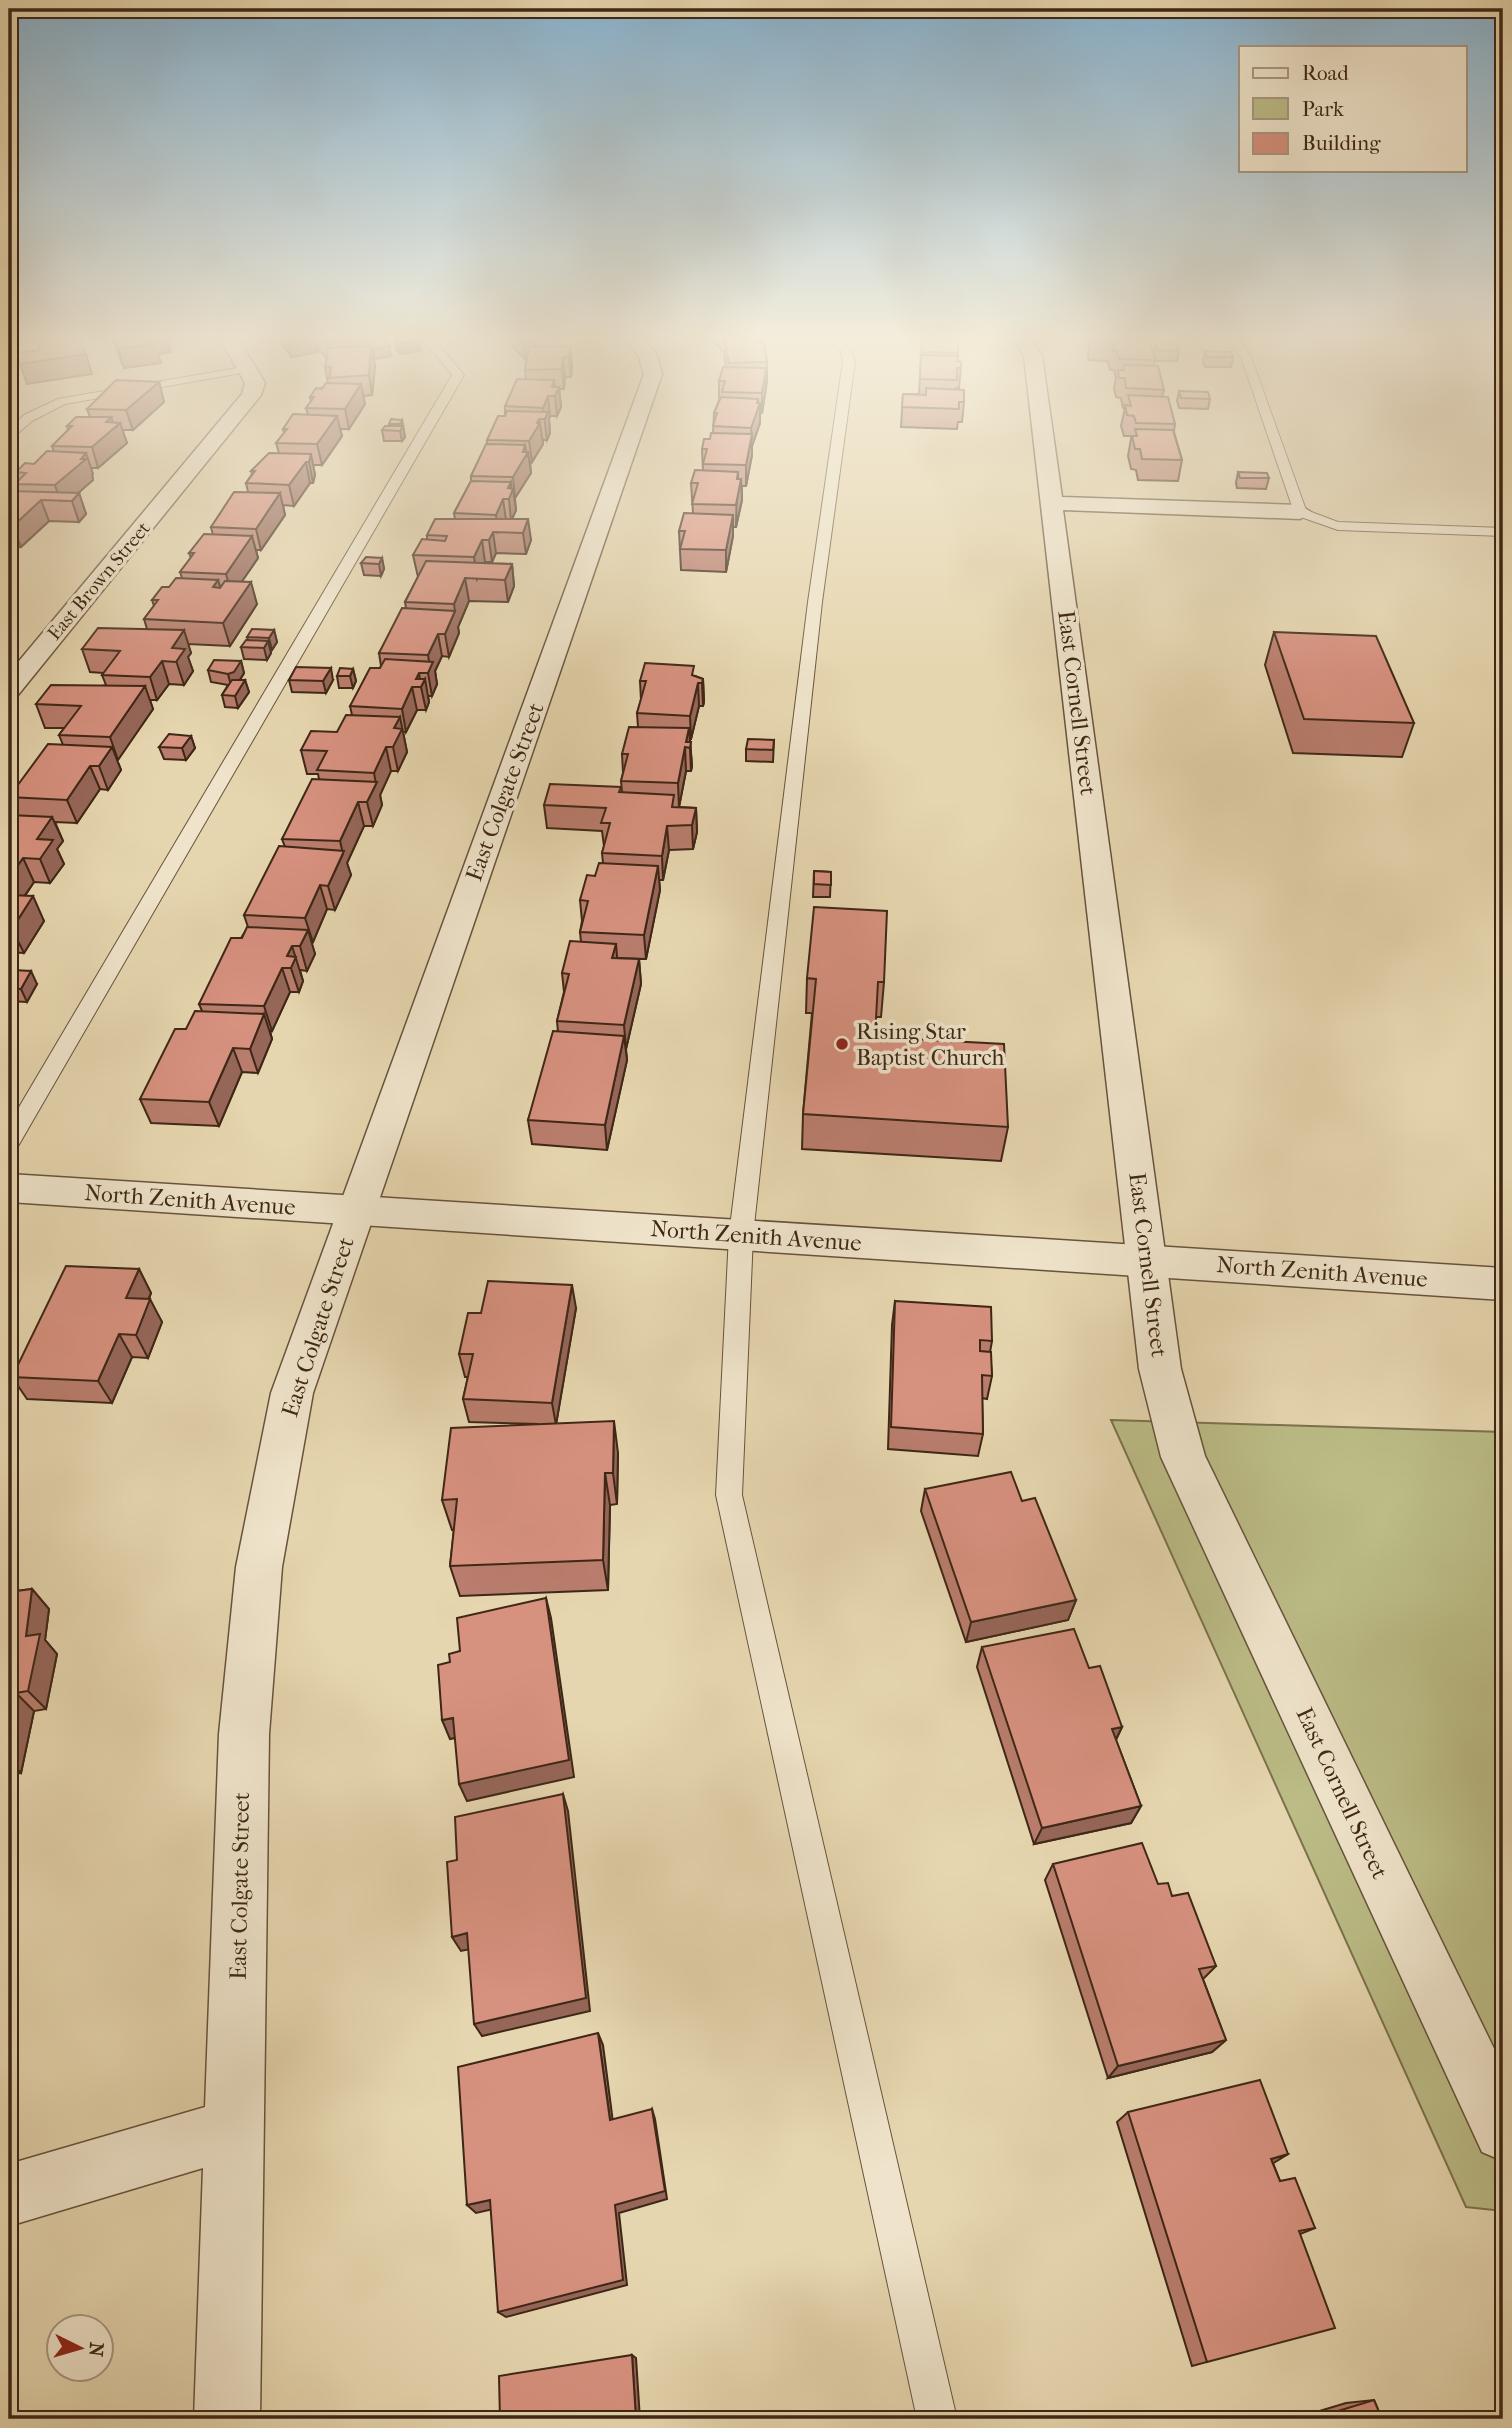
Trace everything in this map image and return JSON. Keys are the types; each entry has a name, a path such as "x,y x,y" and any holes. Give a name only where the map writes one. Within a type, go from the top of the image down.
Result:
{"street":[{"name":"East Brown Street","path":"9,689 209,448"},
{"name":"East Colgate Street","path":"227,2419 244,1734 259,1567 292,1393 627,448"},
{"name":"East Cornell Street","path":"1045,448 1160,1368 1183,1458 1503,2131"},
{"path":"1052,503 1300,512"},
{"name":"North Zenith Avenue","path":"9,1188 1503,1284"},
{"path":"9,2194 33,2190 234,2128"}],"lane":[{"path":"9,1142 415,448"},
{"path":"837,448 815,602 741,1235 729,1495 937,2419"},
{"path":"1278,448 1300,512 1324,523 1338,526 1503,532"}],"green space":[{"path":"1111,1420 1503,1432 1503,2211 1466,2207"}],"building":[{"path":"484,448 524,448 523,452 528,452 513,477 471,476"},
{"path":"749,448 746,465 703,464 707,449 702,449"},
{"path":"1178,448 1182,460 1142,459 1140,449 1135,449"},
{"path":"47,451 86,453 81,459 86,459 55,485 15,484 26,473 16,472 25,463 34,464"},
{"path":"269,453 311,454 309,462 306,462 289,485 246,483 255,471 251,471"},
{"path":"695,470 738,472 737,479 741,479 736,505 692,504 698,483 691,483"},
{"path":"1238,472 1267,473 1269,478 1240,478"},
{"path":"471,481 511,482 508,488 513,489 509,499 503,499 496,515 454,513"},
{"path":"9,491 79,493 72,501 41,500 13,526 9,525"},
{"path":"234,492 280,493 256,529 211,527"},
{"path":"684,513 733,515 726,550 680,549 685,531 679,531"},
{"path":"435,519 528,519 523,533 493,532 489,540 482,540 474,557 413,555 422,539 445,541 447,536 427,535"},
{"path":"204,534 252,536 226,574 180,572 194,553 189,553"},
{"path":"366,557 382,558 379,564 361,563"},
{"path":"426,561 512,564 505,580 465,578 454,604 405,602"},
{"path":"176,578 218,580 213,587 220,588 225,581 251,582 223,623 144,619 158,600 152,600 162,587 169,587"},
{"path":"402,608 455,611 445,634 438,634 428,655 379,653"},
{"path":"98,628 184,630 172,648 185,649 176,662 162,661 150,677 102,675 120,651 82,649"},
{"path":"252,629 274,630 269,638 247,637"},
{"path":"1274,632 1376,636 1414,723 1304,719"},
{"path":"246,640 268,641 264,648 241,647"},
{"path":"385,659 433,662 428,673 419,673 416,679 425,679 421,687 412,687 402,709 350,706 370,668 380,668"},
{"path":"214,660 241,661 234,672 228,674 208,670"},
{"path":"645,663 694,666 692,675 703,679 702,683 698,683 690,716 637,713 646,681 640,681"},
{"path":"296,667 331,668 323,681 289,680"},
{"path":"340,668 353,669 350,676 337,676"},
{"path":"232,680 245,680 235,696 222,695"},
{"path":"51,685 145,686 110,737 59,735 81,706 36,704"},
{"path":"346,715 400,717 394,728 402,729 393,747 386,747 374,773 317,770 327,751 301,750 311,731 337,732"},
{"path":"629,727 689,728 686,742 691,742 690,748 685,747 678,783 621,781 628,754 622,754"},
{"path":"169,734 191,736 182,748 159,747"},
{"path":"748,739 774,740 773,750 746,749"},
{"path":"48,744 112,747 99,766 90,766 67,800 9,797"},
{"path":"312,779 377,782 367,802 358,802 340,841 282,839"},
{"path":"550,784 621,787 619,792 674,795 672,807 696,808 692,825 667,826 662,856 602,853 610,823 601,823 606,808 544,805"},
{"path":"9,815 52,817 37,839 53,840 40,859 23,858 9,878"},
{"path":"279,846 344,851 328,886 320,885 305,918 244,915"},
{"path":"599,863 658,866 644,935 580,932 588,901 580,900 587,875 595,876"},
{"path":"814,871 831,872 831,885 814,884"},
{"path":"9,895 33,896 12,929 9,929"},
{"name":"Rising Star Baptist Church","path":"814,907 887,911 884,982 878,982 875,1037 1004,1044 1008,1127 803,1114 816,979 807,978"},
{"path":"247,927 308,930 300,946 292,946 287,956 296,957 291,968 282,968 264,1006 199,1004 231,938 242,938"},
{"path":"570,941 616,944 612,958 639,959 624,1025 557,1021 569,974 562,973"},
{"path":"12,970 31,971 21,989 9,989"},
{"path":"195,1011 264,1014 250,1049 233,1048 209,1102 140,1099 175,1029 186,1029"},
{"path":"553,1031 624,1036 605,1125 528,1120"},
{"path":"66,1266 139,1269 126,1298 150,1299 136,1335 119,1334 98,1381 12,1377"},
{"path":"488,1281 572,1285 552,1403 463,1399 473,1354 459,1354 468,1313 481,1313"},
{"path":"895,1301 991,1307 992,1341 980,1340 980,1351 991,1352 992,1376 982,1375 983,1434 891,1427"},
{"path":"614,1421 613,1473 605,1473 603,1560 450,1566 457,1499 442,1500 451,1428"},
{"path":"1011,1472 1022,1501 1035,1498 1076,1600 971,1622 925,1489"},
{"path":"32,1589 26,1636 40,1634 28,1691 16,1693 9,1724 9,1592"},
{"path":"546,1598 569,1760 459,1784 453,1718 442,1720 438,1665 450,1662 449,1654 460,1651 457,1618"},
{"path":"1074,1629 1089,1668 1100,1666 1122,1727 1112,1729 1141,1806 1042,1828 982,1647"},
{"path":"563,1794 586,1998 474,2024 467,1933 452,1937 447,1862 457,1860 455,1817"},
{"path":"1142,1843 1158,1884 1168,1883 1172,1896 1188,1893 1216,1966 1199,1969 1226,2040 1118,2066 1053,1864"},
{"path":"598,2033 610,2120 652,2109 665,2191 615,2205 623,2280 498,2312 490,2200 467,2205 458,2067"},
{"path":"1260,2080 1288,2154 1271,2159 1280,2181 1295,2178 1315,2228 1299,2231 1335,2328 1207,2362 1128,2112"},
{"path":"632,2355 636,2419 500,2419 499,2376"},
{"path":"1374,2400 1382,2419 1312,2419"}],"place":[{"name":"Rising Star Baptist Church","path":"842,1044"}]}
